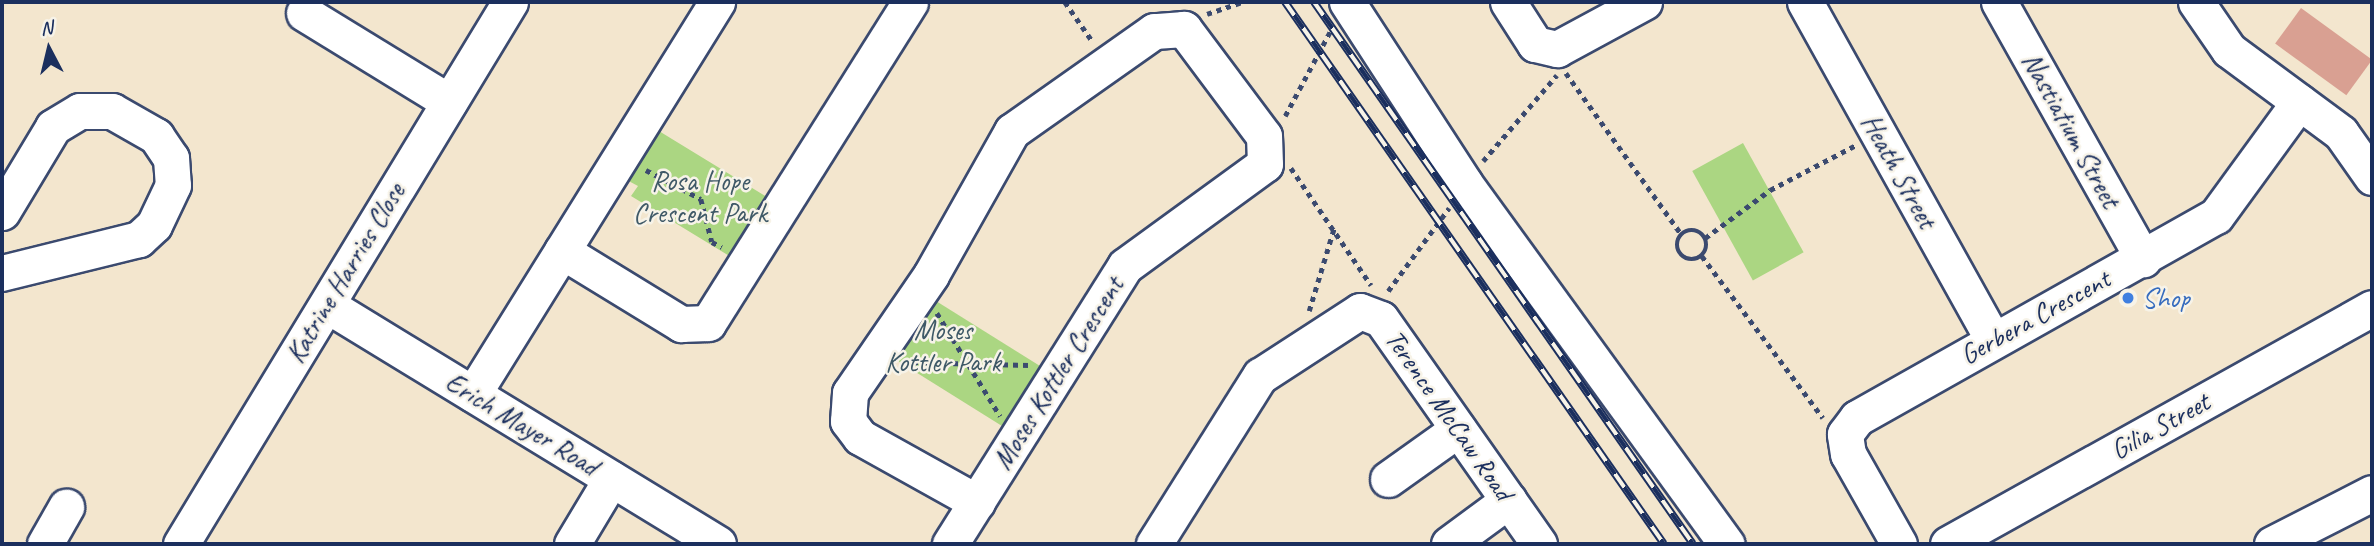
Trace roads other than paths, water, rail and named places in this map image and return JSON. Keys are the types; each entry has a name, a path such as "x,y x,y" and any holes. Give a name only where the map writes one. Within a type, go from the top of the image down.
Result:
{"street":[{"name":"Katrine Harries Close","path":"181,544 510,2"},
{"path":"472,394 717,2"},
{"path":"562,251 695,328 714,318 910,2"},
{"path":"1508,2 1535,44 1558,49 1644,2"},
{"name":"Heath Street","path":"1805,2 1993,340"},
{"name":"Nastiatium Street","path":"1999,2 2143,258"},
{"path":"2196,2 2229,50 2341,133 2372,177"},
{"path":"299,6 449,102"},
{"path":"1342,8 1465,184 1727,544"},
{"name":"Moses Kottler Crescent","path":"950,544 977,502 1125,266 1260,170 1267,157 1264,136 1192,34 1160,27 1012,131 931,275 917,287 847,402 852,430 977,502"},
{"name":"Gerbera Crescent","path":"1899,544 1848,454 1845,435 1857,418 2216,216 2299,102"},
{"path":"2,212 53,127 80,111 113,111 156,136 171,159 173,185 154,225 139,239 2,273"},
{"name":"Erich Mayer Road","path":"327,305 718,544"},
{"name":"Gilia Street","path":"1948,544 2372,308"},
{"name":"Terence McCaw Road","path":"1161,542 1259,376 1352,313 1376,314 1539,544"},
{"path":"1388,479 1458,429"},
{"path":"572,544 611,479"},
{"path":"2290,540 2372,493"},
{"path":"1449,544 1508,500"},
{"path":"46,544 66,507"}],"railway":[{"path":"1285,2 1664,544"},
{"path":"1314,2 1693,544"}],"place":[{"name":"Shop","path":"2128,298"}],"park label":[{"name":"Rosa Hope Crescent Park","path":"700,197"},
{"name":"Moses Kottler Park","path":"943,346"}]}
